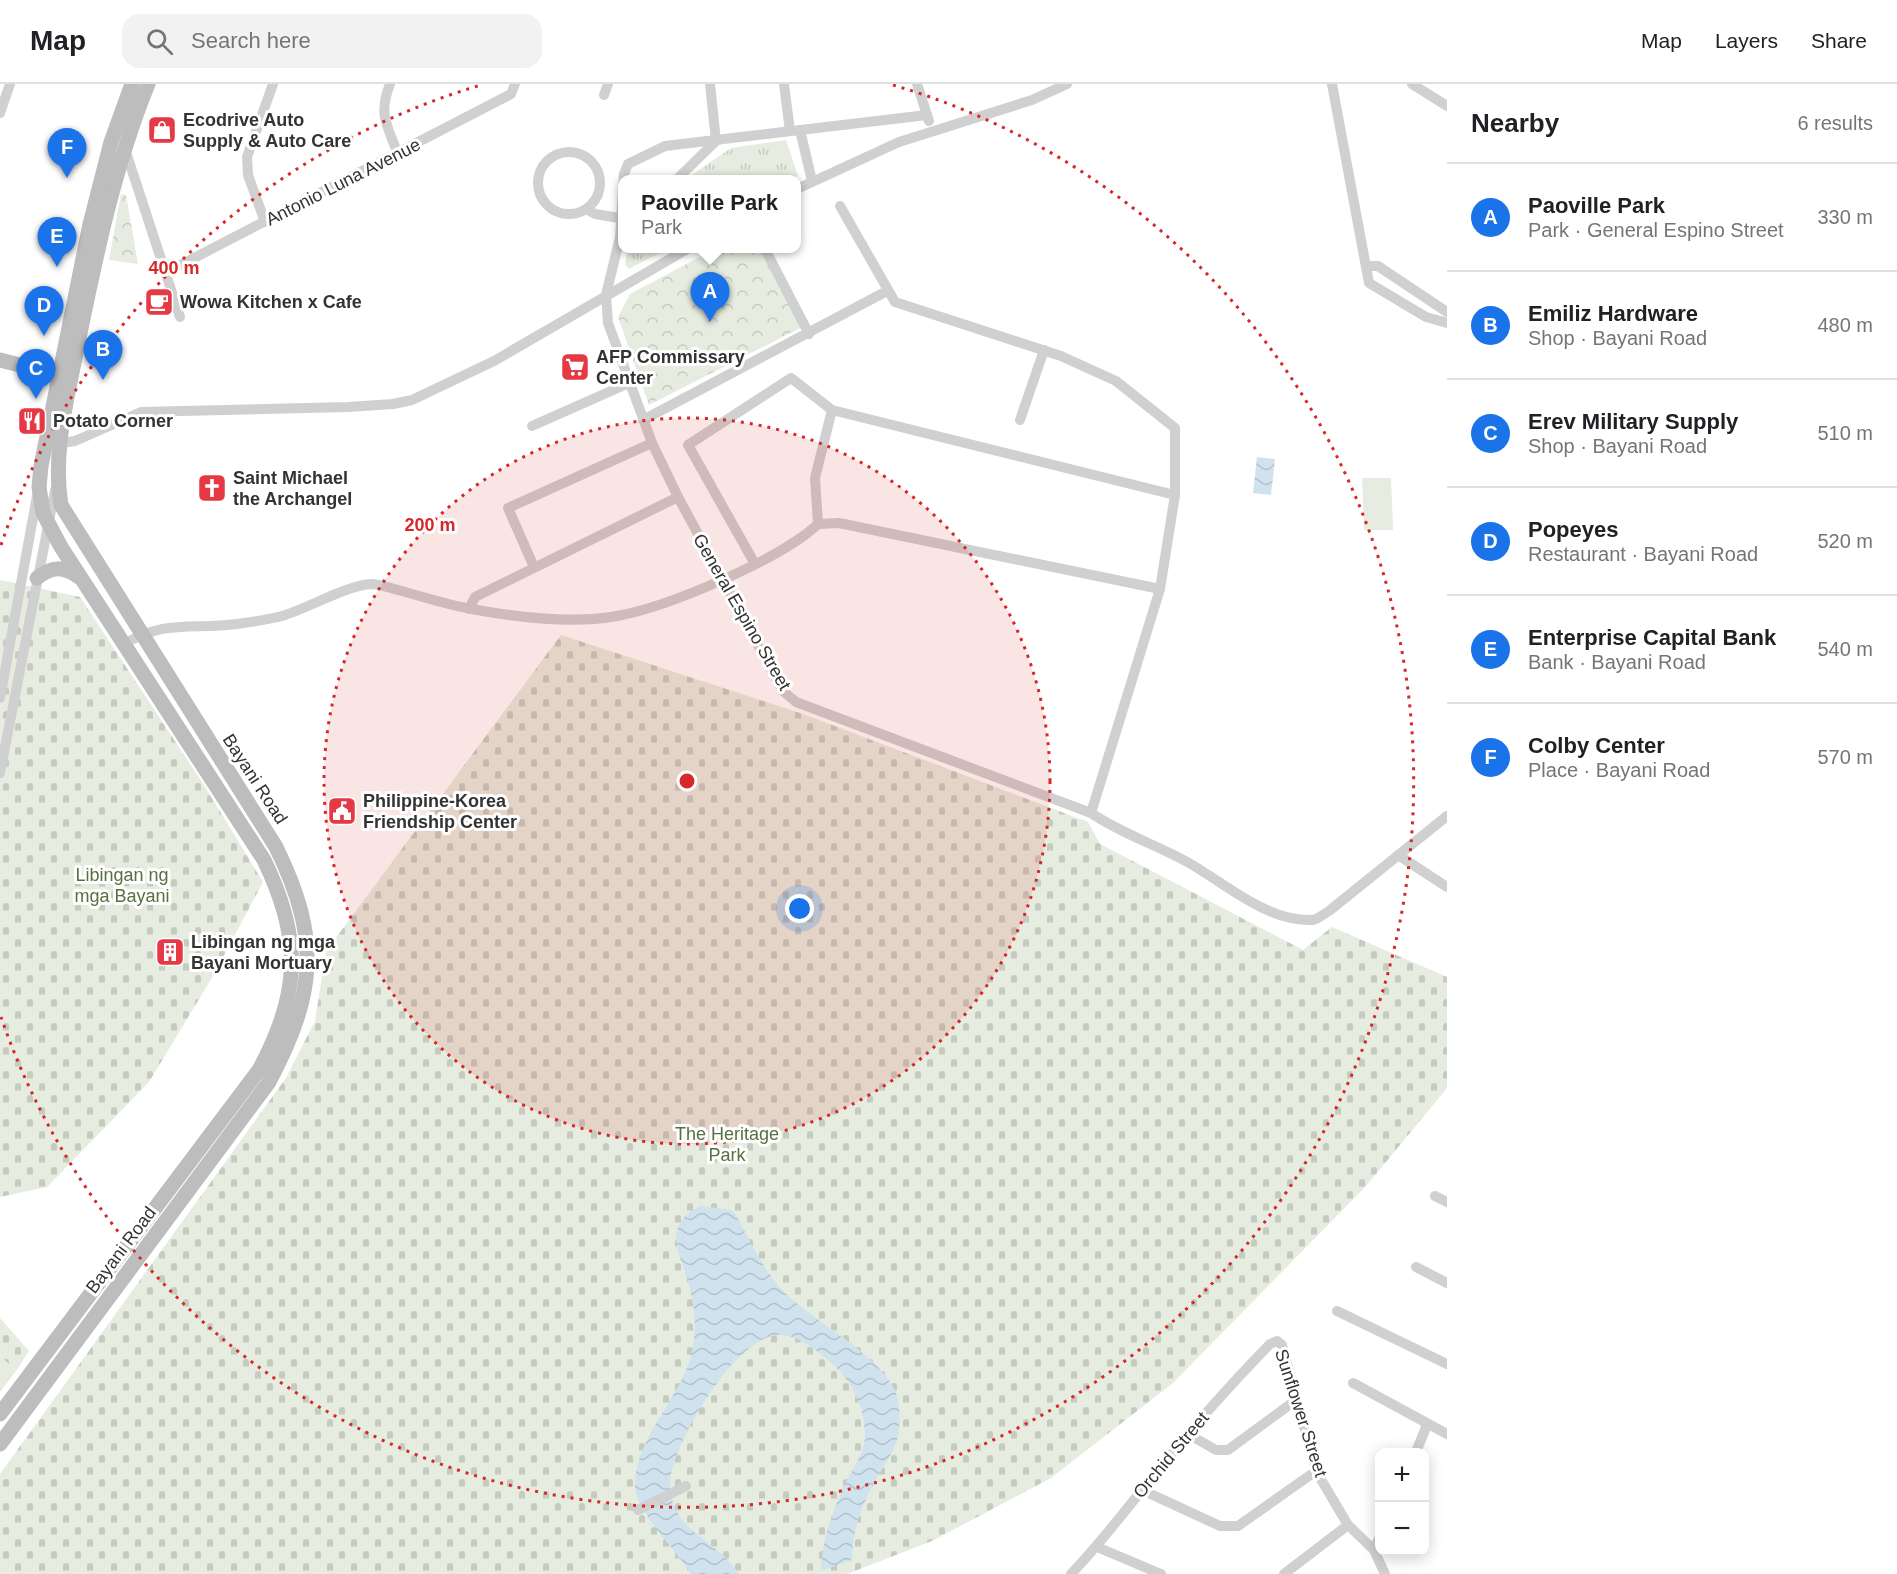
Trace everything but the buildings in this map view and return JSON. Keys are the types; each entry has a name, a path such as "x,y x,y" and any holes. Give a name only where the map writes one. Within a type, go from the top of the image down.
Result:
{"main road":[{"name":"Bayani Road","path":"0,1414 239,1097 267,1056 283,1016 291,977 288,919 279,891 264,860 123,645 48,525 43,513 39,487 53,444 132,84"},
{"name":"Bayani Road","path":"0,1444 253,1107 269,1082 297,1023 307,980 308,942 303,913 293,882 276,847 63,511 53,444 59,375 82,260 118,144 148,84"},
{"path":"0,360 59,375"},
{"path":"37,578 47,570 58,568 82,579"},
{"path":"239,1097 253,1107"}],"street":[{"path":"0,113 10,84"},
{"path":"265,222 248,175 247,157 273,84"},
{"path":"390,84 382,102 383,115 398,154"},
{"name":"Antonio Luna Avenue","path":"165,273 511,94 514,84"},
{"path":"604,95 609,84"},
{"path":"710,84 716,141"},
{"path":"784,84 795,130 812,181"},
{"path":"917,84 933,129"},
{"path":"801,187 898,142 933,129 1032,100 1067,84"},
{"path":"1332,84 1369,283 1426,317 1447,323"},
{"path":"1412,84 1447,106"},
{"path":"682,175 716,141 927,115"},
{"name":"General Espino Street","path":"624,175 628,164 665,146 716,141"},
{"path":"118,144 180,317"},
{"path":"573,152 592,162 599,176 599,191 586,209 572,214 557,212 541,197 538,174 551,156 573,152"},
{"path":"840,206 895,302 1044,350 1116,381 1175,428 1175,495 1160,589 1091,813"},
{"path":"586,209 594,214 618,218"},
{"name":"General Espino Street","path":"618,248 606,295 608,323 652,443 721,579 783,691 796,702 1091,813 1112,827 1188,863 1269,910 1314,920 1398,855"},
{"path":"53,444 141,412 348,407 393,404 412,400 494,361 682,253"},
{"path":"767,253 809,334"},
{"path":"1366,266 1378,266 1447,312"},
{"path":"643,420 888,291"},
{"path":"1020,420 1044,350"},
{"path":"755,564 688,444 790,378 832,411 1175,495"},
{"path":"532,426 629,383"},
{"path":"818,524 815,478 832,411"},
{"path":"534,567 508,508 652,443"},
{"path":"0,773 58,478"},
{"path":"0,698 39,487"},
{"path":"469,609 475,597 678,497"},
{"path":"123,645 140,634 166,626 234,624 281,616 373,584 469,609 512,616 576,619 617,616 656,604 755,564 809,533 818,524 850,525 1160,589"},
{"path":"1447,816 1398,855 1447,887"},
{"path":"1435,1196 1447,1202"},
{"path":"1416,1267 1447,1283"},
{"path":"1337,1311 1447,1364"},
{"name":"Sunflower Street","path":"1276,1341 1282,1345 1316,1471 1348,1525 1374,1550 1385,1574"},
{"name":"Orchid Street","path":"1071,1574 1097,1547 1188,1434 1237,1378 1276,1341"},
{"path":"1353,1383 1447,1434"},
{"path":"1188,1434 1216,1450 1228,1450 1296,1400"},
{"path":"1418,1448 1427,1425"},
{"path":"1142,1490 1220,1526 1238,1526 1316,1471"},
{"path":"638,1510 686,1486"},
{"path":"1284,1574 1348,1525"},
{"path":"1097,1547 1161,1574"}],"green space":[{"path":"786,140 798,175 692,175 731,148"},
{"path":"121,194 126,195 138,264 109,260"},
{"path":"627,253 659,253 629,269 625,264"},
{"path":"707,253 762,253 802,327 649,405 618,317 630,294"},
{"path":"1362,478 1391,478 1393,530 1364,530"},
{"name":"Libingan ng mga Bayani","path":"0,580 80,597 204,785 263,882 213,976 149,1082 47,1187 0,1197"},
{"name":"The Heritage Park","path":"561,635 803,714 1088,822 1100,844 1303,950 1332,927 1447,977 1447,1088 1367,1185 1173,1383 1051,1478 932,1541 847,1574 0,1574 0,1474 286,1078 315,1021 326,951"},
{"path":"0,1318 29,1351 16,1371 0,1356"},
{"path":"0,1356 16,1371 0,1392"}],"water":[{"path":"1257,457 1275,459 1271,495 1253,493"},
{"path":"700,1206 731,1210 765,1268 788,1296 863,1354 889,1380 896,1393 899,1411 898,1435 863,1505 854,1537 852,1560 821,1571 826,1536 833,1513 864,1446 862,1412 850,1384 836,1367 812,1348 794,1338 781,1335 764,1339 746,1351 729,1368 697,1413 676,1458 671,1475 671,1497 684,1522 724,1556 740,1574 691,1574 649,1519 637,1497 635,1486 637,1467 643,1449 683,1377 690,1358 695,1333 693,1301 679,1254 677,1233 680,1223 687,1214"}],"place":[{"name":"Ecodrive Auto Supply & Auto Care","path":"162,130"},
{"name":"Colby Center","path":"67,178"},
{"name":"Enterprise Capital Bank","path":"57,267"},
{"name":"Wowa Kitchen x Cafe","path":"159,302"},
{"name":"Paoville Park","path":"710,322"},
{"name":"Popeyes","path":"44,336"},
{"name":"AFP Commissary Center","path":"575,367"},
{"name":"Emiliz Hardware","path":"103,380"},
{"name":"Erev Military Supply","path":"36,399"},
{"name":"Potato Corner","path":"32,421"},
{"name":"Saint Michael the Archangel","path":"212,488"},
{"name":"Philippine-Korea Friendship Center","path":"342,811"},
{"name":"Libingan ng mga Bayani Mortuary","path":"170,952"}]}
